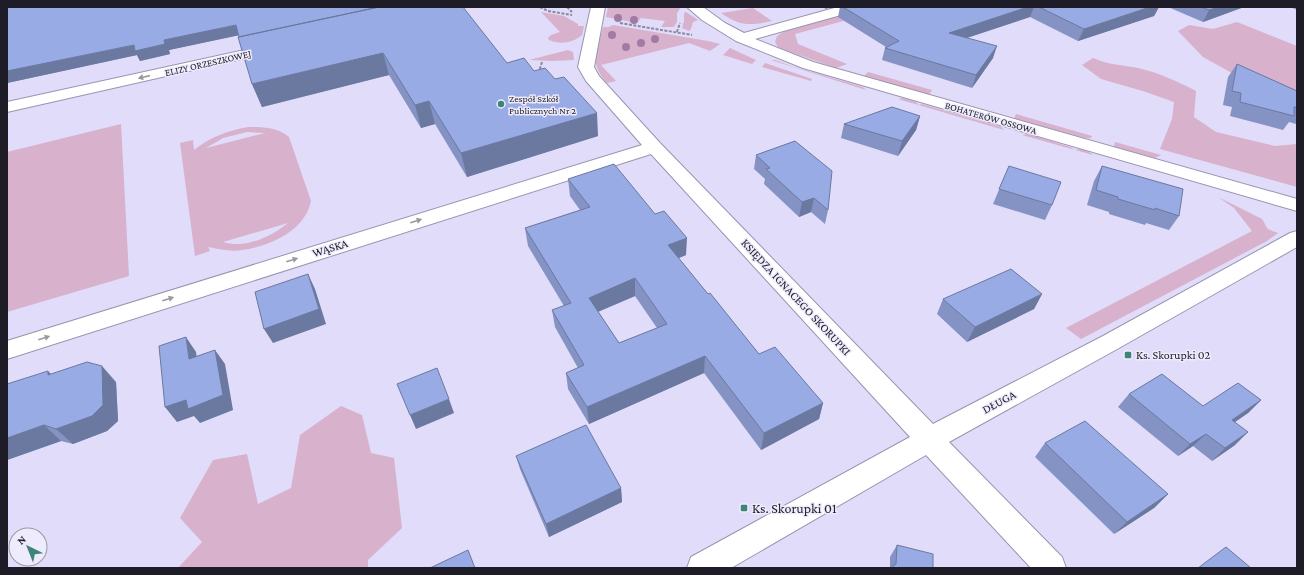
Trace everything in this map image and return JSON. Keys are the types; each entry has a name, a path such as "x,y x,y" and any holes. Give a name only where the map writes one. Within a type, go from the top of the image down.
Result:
{"street":[{"name":"KSIĘDZA IGNACEGO SKORUPKI","path":"598,7 586,67 592,78 654,146 1051,568"},
{"name":"BOHATERÓW OSSOWA","path":"694,7 721,27 741,38 782,56 1297,205"},
{"path":"741,38 854,7"},
{"name":"ELIZY ORZESZKOWEJ","path":"7,108 284,46"},
{"name":"WĄSKA","path":"7,350 654,146"},
{"name":"DŁUGA","path":"702,568 930,439 1110,342 1297,238"}],"path":[{"path":"540,7 548,11 575,16"},
{"path":"618,23 677,32"},
{"path":"542,62 540,68 546,74"}],"shaded area":[{"path":"608,7 681,7 677,13 677,22 674,27 661,27 665,21 641,18 637,23 606,17"},
{"path":"753,8 772,21 757,24 745,24 739,23 721,13"},
{"path":"863,9 873,13 795,34 798,44 847,64 836,68 785,50 778,47 775,42 777,36 785,31"},
{"path":"541,12 564,16 578,24 578,26 584,26 582,35 575,40 562,43 549,40 548,38 551,35 560,32"},
{"path":"686,12 698,20 693,22 689,31 682,28 684,13"},
{"path":"1237,22 1297,46 1297,109 1203,57 1178,31 1189,25 1213,29"},
{"path":"613,25 720,44 710,51 689,43 601,65 616,81 607,83 601,76 598,69 596,56 603,27"},
{"path":"730,48 756,60 752,64 723,55"},
{"path":"568,50 573,52 574,60 529,60"},
{"path":"1093,58 1153,72 1196,91 1194,117 1216,132 1275,146 1297,144 1297,187 1160,149 1172,119 1174,102 1101,79 1082,65"},
{"path":"771,60 863,87 866,90"},
{"path":"765,63 812,79 811,81 762,67"},
{"path":"868,72 932,90 929,95 864,76"},
{"path":"903,98 916,102 919,105 922,104 1001,127 1004,130 898,99"},
{"path":"1016,114 1092,136 1091,138 1085,138 1014,119"},
{"path":"121,124 129,276 7,312 7,152"},
{"path":"248,127 270,128 280,131 289,137 311,201 302,221 294,229 275,241 238,251 208,247 210,251 195,256 180,143 193,140 194,150 213,138","holes":["247,132 265,133 206,148 223,138","288,223 274,233 249,243 231,244 223,242"]},
{"path":"1028,134 1070,147 1075,150 1022,135"},
{"path":"1115,142 1161,155 1155,158 1114,147"},
{"path":"1075,150 1084,150 1093,155"},
{"path":"1218,197 1262,219 1267,228 1278,233 1267,241 1081,339 1066,328 1252,231 1234,208"},
{"path":"341,406 362,415 371,453 394,458 402,528 368,560 368,568 178,568 202,542 180,518 213,460 247,454 258,504 291,488 300,435"}],"building":[{"path":"7,7 379,7 239,37 236,25 164,40 165,44 135,51 134,45 7,71"},
{"path":"379,7 463,7 507,63 524,58 534,71 545,68 555,79 564,77 597,113 461,153 429,101 415,105 383,53 252,84 238,37"},
{"path":"843,7 1028,7 949,33 997,46 976,75 885,48 899,41"},
{"path":"1039,7 1150,7 1084,29"},
{"path":"1201,7 1219,7 1209,10"},
{"path":"1237,64 1297,91 1297,107 1294,107 1294,116 1240,102 1241,93 1232,91"},
{"path":"892,107 920,116 902,141 844,124"},
{"path":"795,141 832,171 828,210 814,198 802,202 766,169 770,168 756,155"},
{"path":"614,164 655,214 664,211 687,238 668,245 708,294 710,293 759,354 775,347 823,403 764,433 705,356 587,407 566,373 584,365 552,310 571,303 525,228 590,207 568,179","holes":["635,278 667,324 619,343 589,298"]},
{"path":"1009,166 1061,182 1052,205 999,189"},
{"path":"1102,166 1183,189 1179,216 1155,208 1155,210 1118,199 1118,197 1096,190"},
{"path":"1011,269 1042,294 975,327 943,299"},
{"path":"308,274 319,309 264,329 255,292"},
{"path":"186,337 189,359 215,350 223,395 188,409 186,400 165,407 159,346"},
{"path":"87,362 102,366 103,405 92,416 56,429 44,425 7,438 7,384 48,371 48,375"},
{"path":"437,368 449,399 410,415 397,384"},
{"path":"1162,374 1203,406 1238,383 1261,400 1232,420 1248,432 1225,448 1206,434 1190,444 1129,394"},
{"path":"1085,421 1168,494 1127,522 1045,443"},
{"path":"586,425 621,488 546,524 516,456"},
{"path":"897,545 933,554 933,568 891,568 896,564"},
{"path":"1226,547 1251,568 1198,568"},
{"path":"468,550 475,568 430,568"}],"place":[{"name":"Zespół Szkół Publicznych Nr 2","path":"501,104"},
{"name":"Ks. Skorupki 02","path":"1128,355"},
{"name":"Ks. Skorupki 01","path":"744,508"}]}
